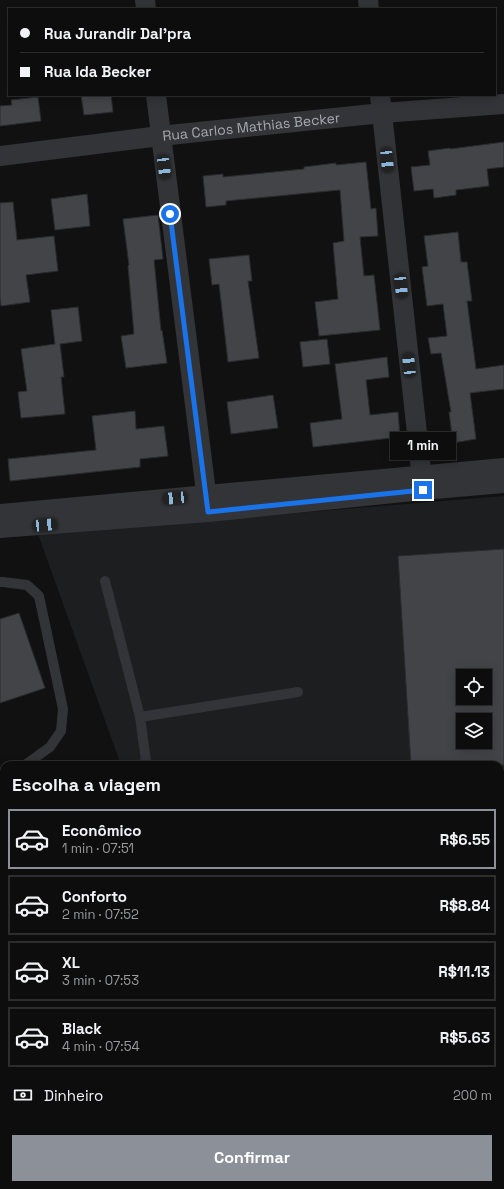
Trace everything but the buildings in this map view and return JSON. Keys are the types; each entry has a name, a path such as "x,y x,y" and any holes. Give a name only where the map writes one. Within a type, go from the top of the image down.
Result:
{"street":[{"path":"156,96 208,503"},
{"path":"381,104 422,483"},
{"name":"Rua Carlos Mathias Becker","path":"0,156 160,136 381,104 504,104"},
{"path":"0,528 208,503 422,483 504,468"},
{"path":"422,483 504,484"},
{"path":"0,514 208,503"}],"lane":[{"path":"105,581 140,717 146,761"},
{"path":"0,582 27,585 39,596 63,709 61,731 50,747 31,761"},
{"path":"140,717 298,692"}],"shaded area":[{"path":"504,496 504,761 120,761 38,534"}],"route":[{"path":"170,214 208,512 423,490"}]}
